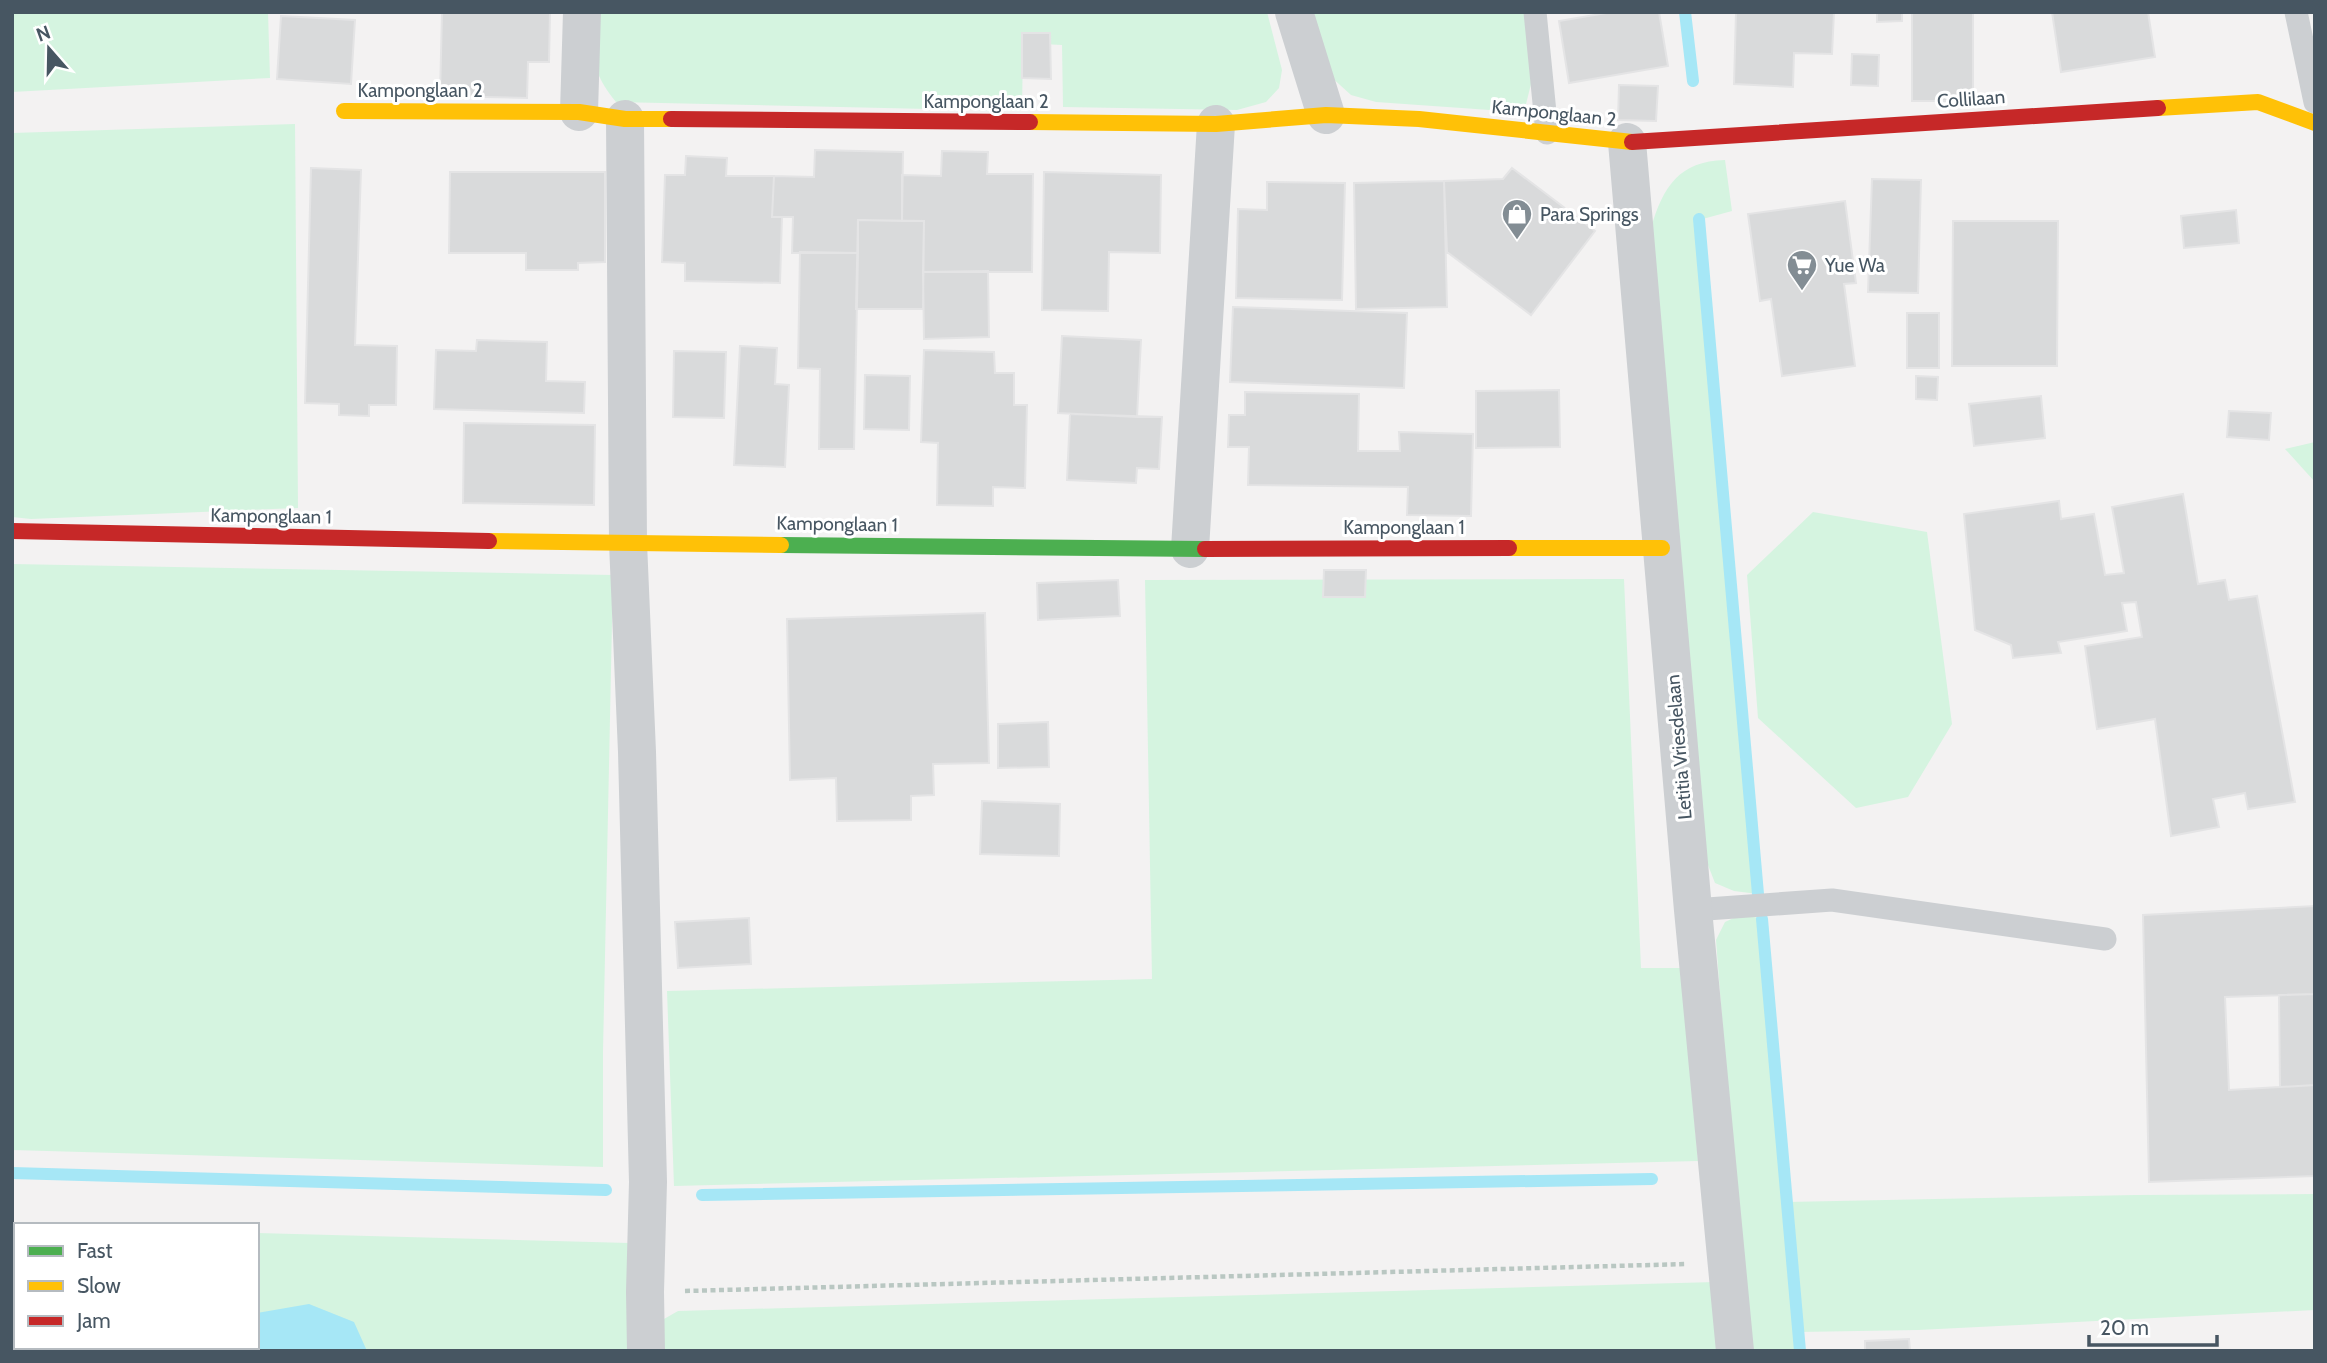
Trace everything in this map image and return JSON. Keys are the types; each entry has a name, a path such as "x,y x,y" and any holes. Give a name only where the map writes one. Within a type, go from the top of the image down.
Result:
{"street":[{"path":"579,112 582,12"},
{"path":"1294,12 1326,115"},
{"name":"Collilaan","path":"1627,142 2258,102 2315,123"},
{"name":"Kamponglaan 2","path":"344,111 579,112 625,119 1216,124 1326,115 1419,119 1627,142"},
{"path":"625,119 628,543 637,752 648,1182 646,1351"},
{"path":"1190,548 1216,124"},
{"name":"Letitia Vriesdelaan","path":"1627,142 1693,910 1735,1351"},
{"name":"Kamponglaan 1","path":"12,531 628,543 1190,548 1662,548"}],"lane":[{"path":"1535,12 1547,134"},
{"path":"2296,12 2315,102"},
{"path":"1693,910 1832,900 2105,939"}],"path":[{"path":"645,1292 1727,1263"}],"green space":[{"path":"12,12 268,12 270,78 12,92"},
{"path":"595,12 1267,12 1282,70 1279,88 1266,102 1237,110 1063,107 1062,45 1023,43 1022,111 616,102 597,69 594,50"},
{"path":"1311,12 1524,12 1532,80 1526,104 1504,111 1376,102 1351,95 1329,75"},
{"path":"295,124 298,508 31,519 12,517 12,133"},
{"path":"1725,160 1732,211 1699,220 1758,894 1734,891 1715,883 1706,860 1651,228 1661,200 1675,179 1696,165"},
{"path":"2315,442 2315,482 2285,449"},
{"path":"1813,512 1927,532 1952,724 1908,797 1856,808 1758,718 1747,575"},
{"path":"12,564 613,575 603,1167 12,1150"},
{"path":"1624,579 1641,968 1681,968 1698,1161 674,1186 667,991 1152,979 1145,580"},
{"path":"1742,914 1762,919 1787,1202 2315,1194 2315,1310 1918,1330 1799,1332 1800,1351 1752,1351 1736,1203 1716,940 1725,922"},
{"path":"12,1227 14,1349 259,1349 259,1233 629,1243 632,1351 12,1351"},
{"path":"1715,1282 1721,1351 658,1351 657,1323 678,1311"}],"water":[{"path":"309,1304 354,1322 367,1351 12,1351 14,1340 14,1349 259,1349 259,1313"}],"building":[{"path":"442,12 550,12 549,62 528,62 527,98 440,96"},
{"path":"1612,12 1659,12 1668,66 1569,83 1559,21"},
{"path":"1736,12 1834,12 1832,54 1794,53 1793,87 1734,84"},
{"path":"1877,12 1902,12 1902,21 1877,22"},
{"path":"1912,12 1973,12 1973,101 1912,101"},
{"path":"2052,12 2148,12 2155,57 2061,72"},
{"path":"281,16 355,20 351,84 277,79"},
{"path":"1022,33 1050,33 1051,79 1022,78"},
{"path":"1852,54 1879,55 1878,86 1851,85"},
{"path":"1619,85 1658,86 1656,121 1618,120"},
{"path":"815,150 903,152 902,221 858,220 858,253 792,253 793,217 772,217 774,176 814,177"},
{"path":"942,151 988,152 987,174 1033,174 1032,272 923,272 924,221 902,221 902,175 941,176"},
{"path":"686,156 727,158 726,176 774,176 772,217 782,217 780,283 685,281 685,263 662,262 665,175 685,175"},
{"path":"311,168 361,170 355,345 397,346 396,405 369,405 369,416 339,415 339,404 305,403"},
{"name":"Para Springs","path":"1512,168 1595,231 1531,315 1447,252 1444,181 1503,179"},
{"path":"450,172 605,172 605,262 578,263 578,270 526,270 526,253 449,253"},
{"path":"1044,172 1161,175 1160,253 1109,252 1108,311 1042,310"},
{"path":"1872,179 1921,180 1918,293 1868,292"},
{"path":"1444,181 1447,307 1356,309 1354,183"},
{"path":"1267,182 1345,183 1342,300 1236,298 1238,209 1267,210"},
{"name":"Yue Wa","path":"1845,201 1856,283 1844,284 1855,366 1782,376 1771,299 1760,301 1748,214"},
{"path":"2236,210 2239,243 2184,248 2181,216"},
{"path":"858,220 924,221 923,309 856,309"},
{"path":"1953,221 2058,221 2057,366 1952,366"},
{"path":"800,252 858,253 854,449 819,449 820,369 798,368"},
{"path":"988,271 989,337 924,339 923,272"},
{"path":"1233,307 1407,313 1404,388 1230,382"},
{"path":"1907,313 1939,313 1939,368 1907,368"},
{"path":"1062,336 1141,340 1137,417 1058,413"},
{"path":"477,340 547,342 546,381 585,382 584,413 434,409 436,350 476,351"},
{"path":"740,346 777,348 775,384 789,385 785,467 734,465"},
{"path":"924,350 994,352 995,373 1014,373 1014,405 1027,405 1025,488 993,487 993,506 937,505 938,443 921,442"},
{"path":"674,351 726,352 724,418 673,417"},
{"path":"865,375 910,376 909,430 864,429"},
{"path":"1916,376 1938,377 1937,400 1916,399"},
{"path":"1559,390 1560,447 1476,448 1476,391"},
{"path":"1245,392 1359,394 1358,451 1400,451 1399,432 1473,434 1471,516 1407,515 1408,487 1248,485 1249,447 1228,447 1229,415 1245,415"},
{"path":"2041,396 2045,438 1974,446 1969,404"},
{"path":"2229,411 2271,413 2269,440 2227,437"},
{"path":"1070,414 1162,417 1159,469 1137,468 1136,483 1067,480"},
{"path":"464,423 595,425 594,505 463,503"},
{"path":"2183,494 2198,584 2225,580 2229,600 2257,596 2295,802 2248,809 2245,793 2213,799 2219,827 2171,836 2155,719 2097,729 2085,646 2142,637 2136,602 2122,603 2127,631 2058,642 2061,653 2013,658 2011,645 1975,630 1964,514 2059,501 2061,519 2094,514 2105,575 2124,573 2112,507"},
{"path":"1324,570 1366,570 1365,597 1323,597"},
{"path":"1118,580 1120,616 1038,620 1037,583"},
{"path":"985,613 989,763 933,764 934,795 911,796 911,820 837,821 836,778 790,780 787,619"},
{"path":"1048,722 1049,767 998,768 998,724"},
{"path":"982,801 1060,804 1059,856 980,854"},
{"path":"2315,906 2315,994 2225,997 2229,1090 2315,1085 2315,1176 2149,1182 2143,915"},
{"path":"749,918 751,964 678,968 675,922"},
{"path":"2315,994 2315,1085 2280,1087 2279,995"},
{"path":"1909,1339 1910,1351 1865,1351 1865,1341"}],"waterway":[{"path":"1685,12 1693,81"},
{"path":"1699,219 1758,894"},
{"path":"1762,919 1800,1351"},
{"path":"12,1173 606,1190"},
{"path":"702,1195 1652,1179"}],"traffic: fast":[{"path":"781,545 1205,549"}],"traffic: slow":[{"path":"2158,108 2258,102 2315,123"},
{"path":"344,111 579,112 625,119 671,119"},
{"path":"1030,122 1216,124 1326,115 1419,119 1632,142"},
{"path":"489,541 781,545"},
{"path":"1509,548 1662,548"}],"traffic: jam":[{"path":"1632,142 2158,108"},
{"path":"671,119 1030,122"},
{"path":"12,531 489,541"},
{"path":"1205,549 1509,548"}],"place":[{"name":"Para Springs","path":"1517,241"},
{"name":"Yue Wa","path":"1802,292"}]}
